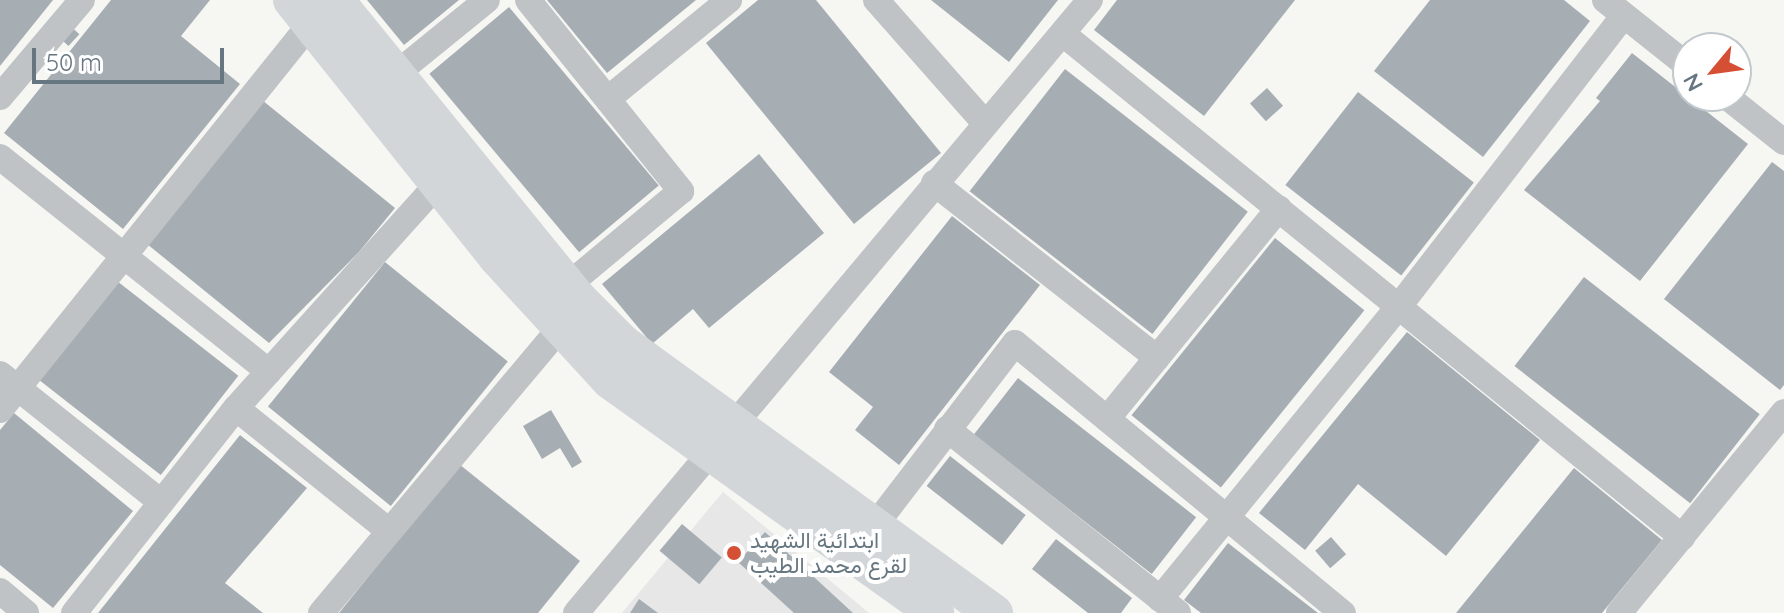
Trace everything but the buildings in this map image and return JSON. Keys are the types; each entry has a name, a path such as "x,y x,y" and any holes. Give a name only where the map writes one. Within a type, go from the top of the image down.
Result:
{"main road":[{"path":"312,8 396,74 567,286 719,438 935,613"},
{"path":"312,8 437,185 559,329 610,380 876,524 994,613"}],"street":[{"path":"0,97 82,0"},
{"path":"396,74 487,0"},
{"path":"528,0 681,191 567,286"},
{"path":"609,98 729,0"},
{"path":"876,0 985,123"},
{"path":"576,613 719,438 1090,0"},
{"path":"0,410 9,381 121,254 312,8"},
{"path":"947,429 1169,606 1226,517 1400,305 1614,8 1672,53"},
{"path":"1063,34 1682,537"},
{"path":"1746,112 1784,142"},
{"path":"0,157 269,372"},
{"path":"934,183 1157,358"},
{"path":"74,613 236,408 437,185"},
{"path":"1107,419 1279,208"},
{"path":"321,613 559,329"},
{"path":"876,524 1015,343 1343,613"},
{"path":"9,381 161,502"},
{"path":"236,408 388,530"},
{"path":"1619,613 1784,412"},
{"path":"0,591 26,613"}],"shaded area":[{"name":"ابتدائية الشهيد لقرع محمد الطيب","path":"723,492 869,613 622,613"}],"place":[{"name":"ابتدائية الشهيد لقرع محمد الطيب","path":"734,553"}]}
